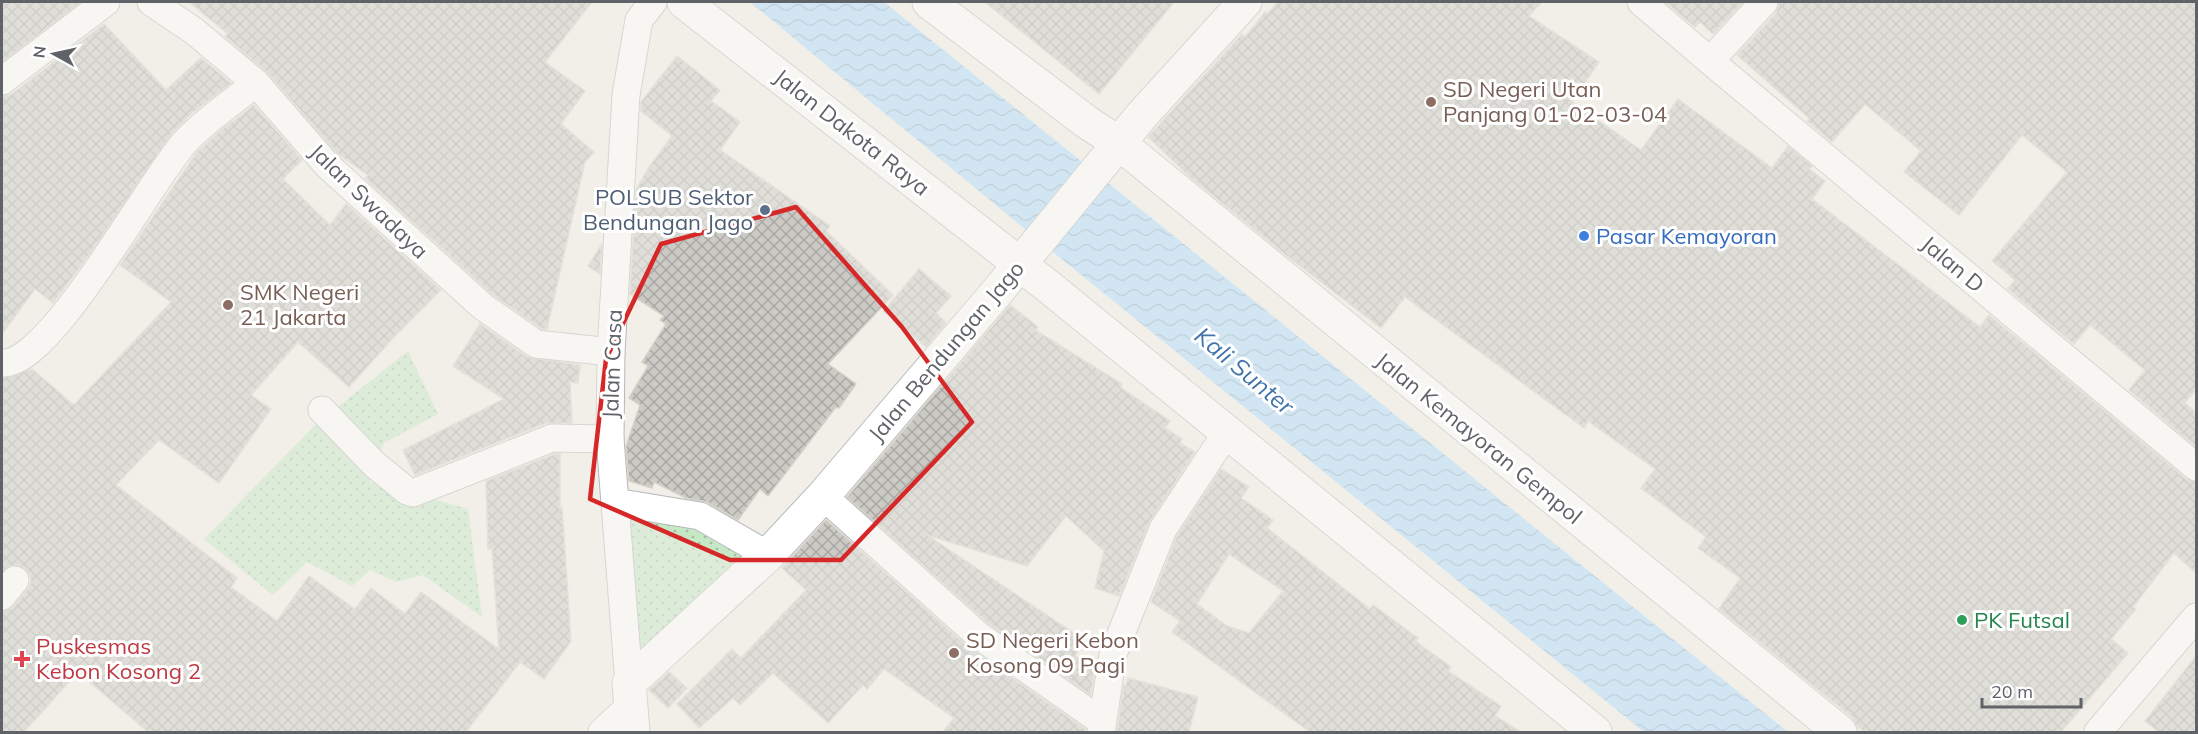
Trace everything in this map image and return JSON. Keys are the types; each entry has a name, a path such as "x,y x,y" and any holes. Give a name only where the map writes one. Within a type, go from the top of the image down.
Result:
{"street":[{"path":"2,81 106,2"},
{"name":"Jalan Swadaya","path":"151,2 194,31 256,83 327,165 482,306 536,344 611,352"},
{"name":"Jalan Casa","path":"631,707 610,439 611,352 626,95 639,20 653,2"},
{"name":"Jalan Dakota Raya","path":"684,2 1023,259"},
{"name":"Jalan Kemayoran Gempol","path":"930,2 1088,123 1119,143 1840,732"},
{"name":"Jalan Bendungan Jago","path":"631,707 824,496 1119,143 1245,2"},
{"name":"Jalan D","path":"1641,2 2196,467"},
{"path":"1710,61 1764,2"},
{"path":"2,363 9,364 29,351 69,310 111,253 143,199 186,142 256,83"},
{"path":"1023,259 1227,432 1595,732"},
{"path":"322,410 374,464 407,491 413,493 552,438 610,439"},
{"path":"824,496 978,635 1101,727 1113,654 1163,529 1227,432"},
{"path":"615,502 700,516 768,555"},
{"path":"2098,732 2196,617"},
{"path":"602,732 631,707"}],"highlighted area":[{"path":"796,207 902,327 972,422 841,560 730,560 590,499 606,359 661,244"}],"green space":[{"path":"408,351 438,414 384,443 370,482 468,509 482,617 423,575 396,582 370,570 352,586 307,562 273,595 204,539 313,427"},
{"path":"615,502 700,516 768,555 629,683"}],"water":[{"name":"Kali Sunter","path":"750,2 884,2 1788,732 1644,732 1037,239"}],"building":[{"path":"2,2 81,2 2,62"},
{"path":"189,2 592,2 545,62 585,91 561,124 594,152 585,162 547,329 542,329 492,294 365,178 368,175 338,154 268,73 225,36 228,34"},
{"path":"985,2 1174,2 1099,94"},
{"path":"1278,2 1542,2 1529,16 1599,62 1572,102 1641,150 1678,99 1772,168 1788,146 1812,166 1809,169 1825,181 1812,199 1980,327 1989,315 2186,479 2196,482 2196,573 2174,553 2133,607 2136,609 2111,639 2128,653 2061,732 1865,732 1858,727 1852,717 1719,609 1740,578 1698,548 1706,537 1641,488 1655,469 1588,421 1584,428 1405,297 1381,328 1282,252 1189,176 1148,137 1242,34 1245,37 1265,12 1267,14"},
{"path":"1665,2 1743,2 1713,34 1700,22 1695,27"},
{"path":"1779,2 2196,2 2196,389 2185,403 2196,413 2196,447 2129,390 2145,370 2090,325 2074,344 2008,289 2015,280 1992,261 2067,172 2022,135 1959,215 1904,172 1921,151 1865,104 1832,142 1807,121 1809,118 1737,55 1776,13"},
{"path":"104,24 166,90 201,58 231,83 191,114 173,132 53,303 35,289 2,334 2,96 12,94"},
{"path":"677,56 720,90 711,101 740,122 720,150 830,226 826,231 893,295 828,364 856,384 768,496 760,489 738,520 707,502 686,498 654,482 652,488 629,481 626,446 640,405 629,398 648,366 642,362 666,324 660,320 664,316 630,294 636,190 649,167 672,136 641,111 641,102"},
{"path":"254,105 302,160 283,179 330,225 346,204 441,290 349,387 298,342 251,395 271,409 219,483 159,440 116,485 237,578 231,587 277,621 309,576 355,609 371,588 405,614 421,592 499,649 492,549 488,549 486,481 560,454 560,510 562,507 571,641 544,679 520,662 466,732 148,732 78,672 24,732 2,732 2,611 14,606 31,582 30,575 25,568 18,565 9,566 2,572 2,378 32,369 74,405 171,302 120,265 197,152"},
{"path":"602,244 600,274 588,266"},
{"path":"919,269 951,296 936,313 946,323 926,347 884,311"},
{"path":"1010,305 1038,327 1035,330 1122,384 1120,387 1170,421 1165,428 1182,439 1180,443 1195,452 1150,521 1119,596 1095,588 1104,551 1066,516 1027,566 927,535 1084,640 1075,656 1095,668 1091,695 988,623 847,497"},
{"path":"480,324 527,357 580,365 578,383 570,382 572,423 546,423 415,475 403,450 504,399 453,366"},
{"path":"1221,469 1249,487 1241,498 1273,520 1267,528 1370,609 1373,605 1418,638 1415,641 1451,667 1448,671 1501,706 1495,716 1521,732 1310,732 1172,632 1180,621 1151,602 1177,536","holes":["1229,554 1283,591 1249,633 1227,626 1197,604"]},
{"path":"826,520 968,647 1085,729 1086,732 943,732 954,718 884,669 867,689 863,685 828,723 773,673 740,705 733,698 699,728 677,704 732,649 741,658 806,590 782,568"},
{"path":"2196,656 2196,732 2159,732 2145,721"},
{"path":"669,672 687,688 668,708 649,690"},
{"path":"1128,678 1198,697 1189,732 1117,732 1124,685 1126,686"}],"place":[{"name":"SD Negeri Utan Panjang 01-02-03-04","path":"1431,102"},
{"name":"POLSUB Sektor Bendungan Jago","path":"765,210"},
{"name":"Pasar Kemayoran","path":"1584,236"},
{"name":"SMK Negeri 21 Jakarta","path":"228,305"},
{"name":"PK Futsal","path":"1962,620"},
{"name":"SD Negeri Kebon Kosong 09 Pagi","path":"954,653"},
{"name":"Puskesmas Kebon Kosong 2","path":"22,659"}]}
